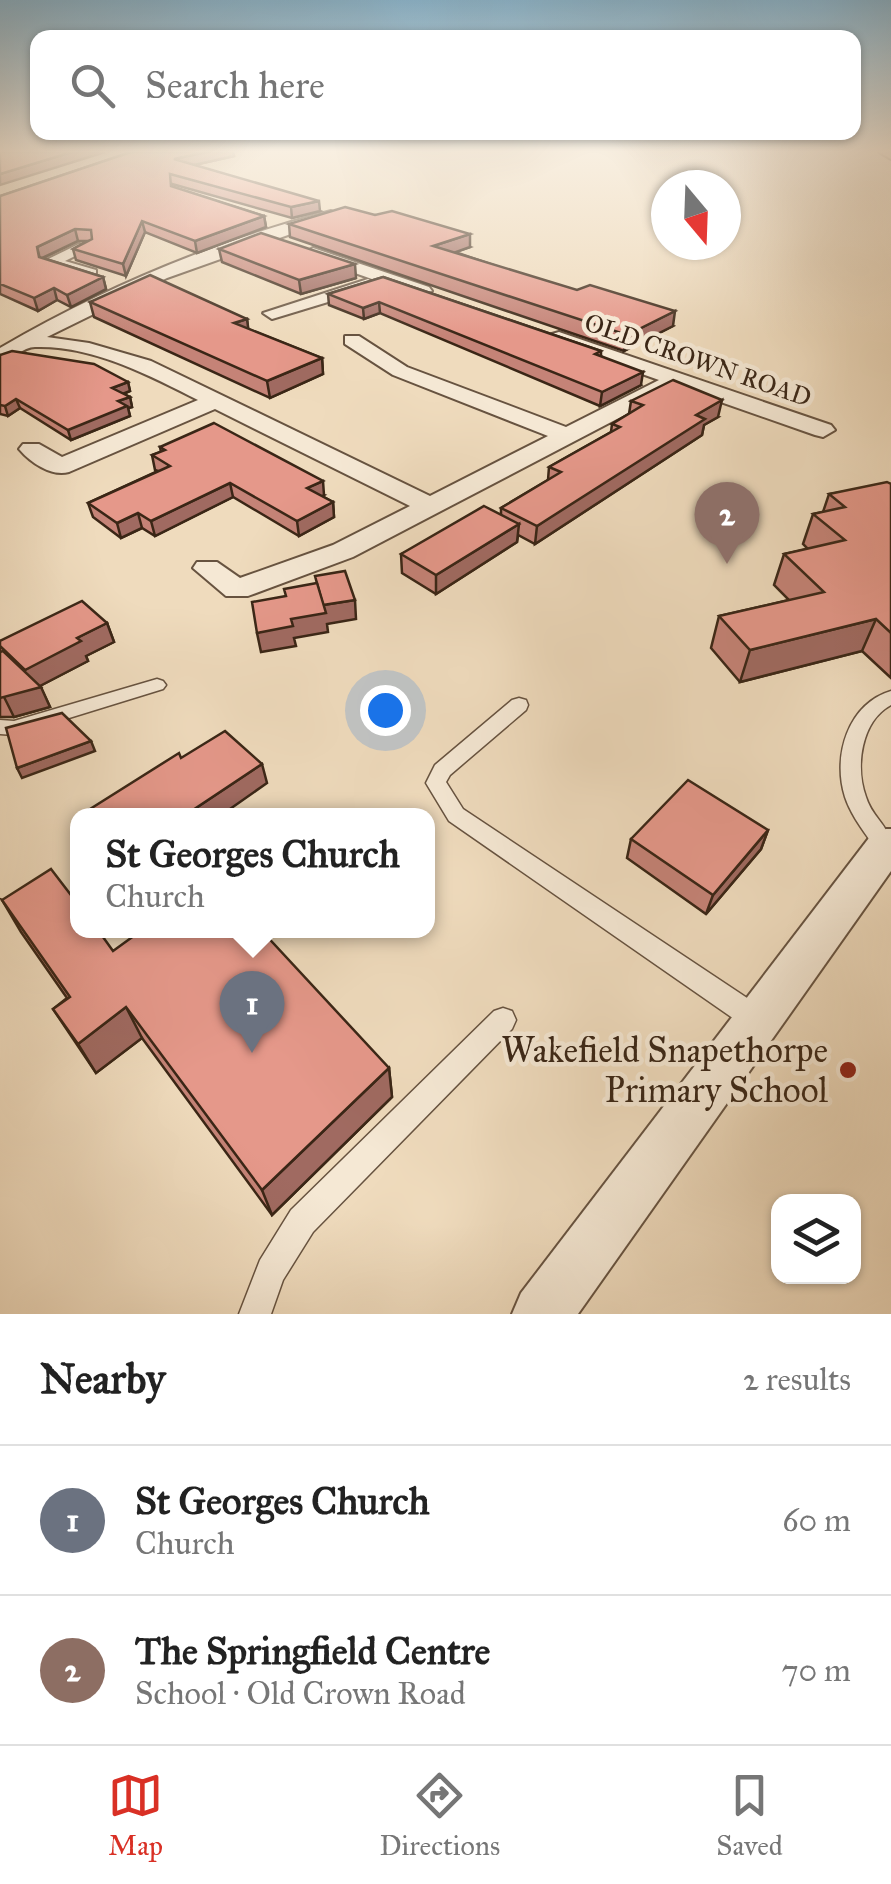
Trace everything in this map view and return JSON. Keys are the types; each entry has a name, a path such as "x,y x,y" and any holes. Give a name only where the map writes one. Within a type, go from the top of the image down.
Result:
{"street":[{"path":"0,357 132,286 260,226 292,226 337,213"},
{"path":"260,226 440,297"},
{"path":"85,247 50,262 132,286"},
{"path":"272,313 386,278"},
{"path":"284,288 315,300"},
{"name":"OLD CROWN ROAD","path":"547,334 822,430"},
{"path":"27,340 90,349 144,365 430,506"},
{"path":"352,340 400,371 568,436"},
{"path":"207,568 237,590 343,551 678,379"},
{"path":"31,449 60,467 216,400"},
{"path":"542,1314 759,1021 882,867"}],"lane":[{"path":"0,728 14,728 156,685"},
{"path":"882,867 854,794 856,738 858,723 866,713 891,697"},
{"path":"519,704 442,770 436,783 445,802 456,815 759,1021"},
{"path":"254,1314 271,1271 302,1220 504,1020"}],"building":[{"path":"0,213 264,216 195,241 142,221 123,264 73,249 92,239 91,230 75,229 37,247 39,257 103,277 67,295 54,288 34,298 0,284"},
{"path":"324,213 400,213 470,234 433,246 577,290 590,285 675,311 627,335 289,224"},
{"path":"261,233 355,264 299,280 219,249"},
{"path":"150,275 247,319 234,323 322,358 267,381 90,302"},
{"path":"383,277 601,351 595,354 643,372 602,392 379,302 363,308 328,294"},
{"path":"12,351 94,364 128,382 112,388 130,397 118,401 127,406 68,430 16,399 0,405 0,355"},
{"path":"673,380 722,400 696,415 705,419 537,526 501,508 561,472 549,467 620,427 612,424 643,405 631,401"},
{"path":"214,423 323,481 307,488 333,502 297,521 230,483 151,521 138,513 117,523 88,503 170,466 152,455 165,450 160,447"},
{"path":"891,484 891,633 876,619 750,650 719,616 824,592 784,554 845,540 813,514 845,507 829,494"},
{"path":"484,506 519,524 436,575 401,554"},
{"path":"345,571 355,600 323,605 315,576"},
{"path":"317,583 326,613 291,619 293,626 257,633 252,602 286,596 284,589"},
{"path":"82,601 107,623 77,638 81,641 25,670 0,646 0,641"},
{"path":"3,651 41,687 0,698"},
{"path":"62,713 91,741 17,768 6,728"},
{"path":"225,731 262,764 196,808 92,808 179,753 181,758"},
{"path":"688,780 768,830 713,895 631,839"},
{"path":"51,869 70,894 70,938 104,938 113,951 131,938 268,938 389,1068 262,1190 126,1007 78,1044 53,1009 70,997 2,900"}],"place":[{"name":"The Springfield Centre","path":"727,564"},
{"name":"St Georges Church","path":"252,1053"},
{"name":"Wakefield Snapethorpe Primary School","path":"848,1070"}]}
